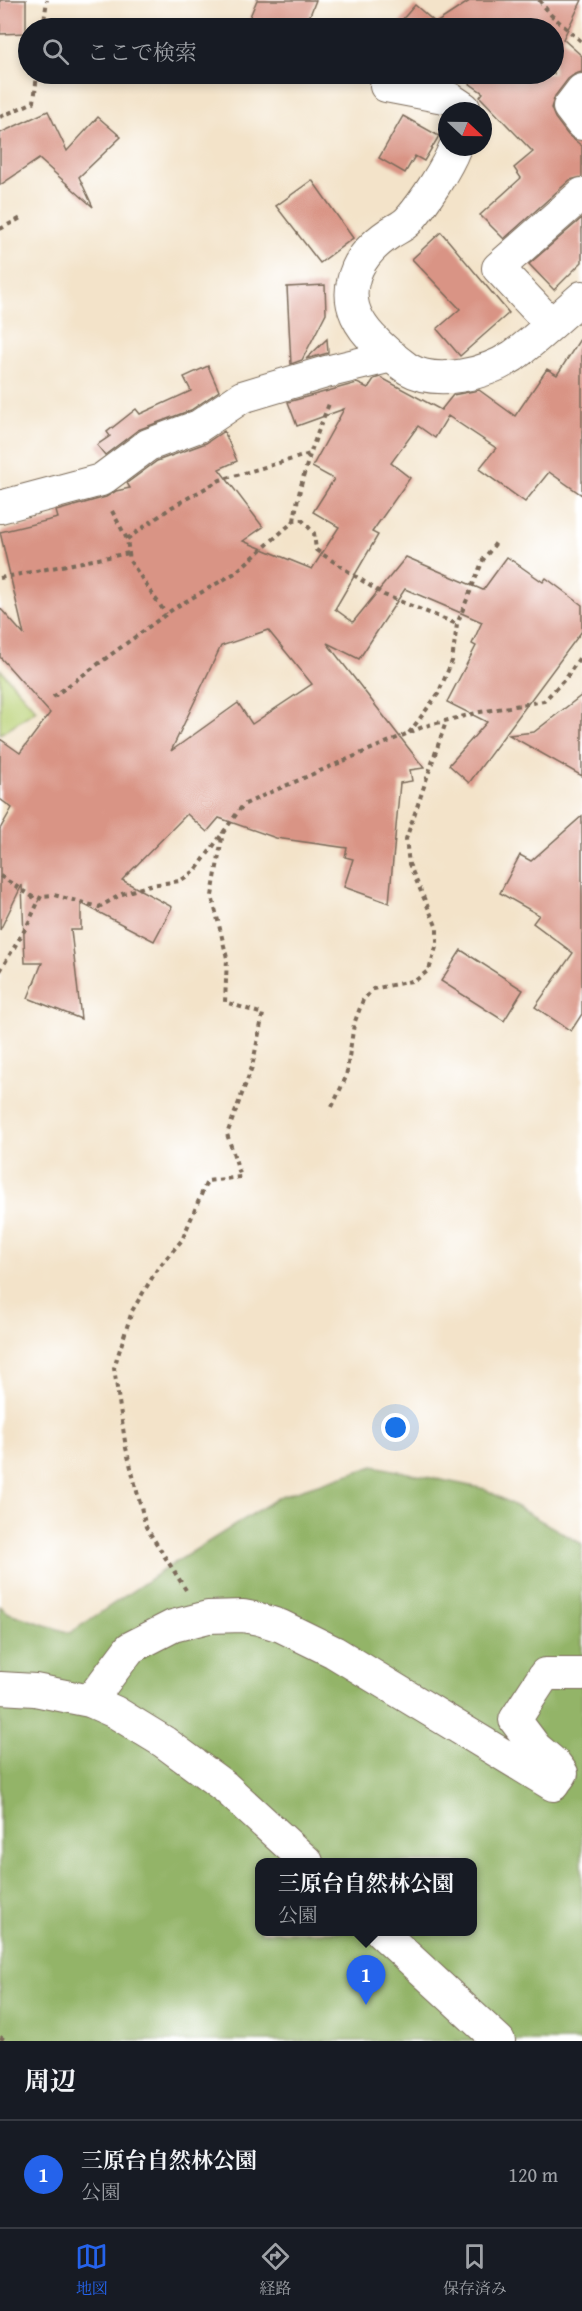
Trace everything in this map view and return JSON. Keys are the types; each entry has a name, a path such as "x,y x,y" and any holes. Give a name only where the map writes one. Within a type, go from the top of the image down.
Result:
{"street":[{"path":"386,86 449,98 455,102"},
{"path":"582,90 569,107 582,124"},
{"path":"449,156 408,222 378,241 358,267 352,284 352,298 357,320 376,342 410,370 438,378 471,374 512,357 582,297"},
{"path":"551,324 498,268 582,194"},
{"path":"0,507 101,480 148,445 199,426 242,397 344,367 392,356"},
{"path":"90,1701 130,1648 173,1626 208,1617 243,1616 281,1626 334,1652 553,1785 562,1773 536,1748 515,1720 545,1674 582,1674"},
{"path":"0,1688 35,1689 90,1701 115,1712 164,1742 225,1787 302,1858"},
{"path":"385,1936 499,2041"}],"path":[{"path":"44,18 47,0"},
{"path":"539,0 554,18"},
{"path":"564,26 582,42"},
{"path":"0,117 34,102 36,84"},
{"path":"0,229 21,218"},
{"path":"294,521 299,491 310,454 344,367"},
{"path":"127,539 172,507 220,480 310,454"},
{"path":"96,481 127,539 130,561 166,614"},
{"path":"53,697 166,614 235,573 294,521 302,520 309,525 314,533 316,550 384,595 457,624"},
{"path":"408,734 438,694 452,660 457,624 483,560 498,540"},
{"path":"0,578 129,553"},
{"path":"0,971 41,896 54,895 99,906 140,888 180,881 196,870 243,805 425,726 509,706 544,701 580,662 582,654"},
{"path":"332,1107 346,1077 354,1024 363,1000 373,989 416,980 429,970 437,944 437,928 409,864 406,839 446,722"},
{"path":"188,1593 146,1527 126,1448 114,1368 132,1311 158,1268 182,1240 207,1181 241,1177 227,1134 252,1067 263,1014 225,1002 227,958 212,896 223,832"},
{"path":"0,876 39,901"},
{"path":"0,2037 6,2041"}],"green space":[{"path":"0,669 36,710 0,734"},
{"path":"374,1466 485,1489 582,1544 582,2041 0,2041 0,1606 9,1613 70,1633 165,1569 281,1496"}],"building":[{"path":"0,0 26,0 26,18 18,18 18,33 0,34"},
{"path":"257,0 316,0 309,18 249,18"},
{"path":"471,0 582,0 564,37 564,18 444,18"},
{"path":"415,5 430,18 404,18"},
{"path":"564,40 582,56 582,72 568,79 555,96 551,108 555,118 568,135 582,146 582,177 570,180 504,239 480,215 521,178 514,168 533,152 492,109 492,102 485,102 480,97 483,93 470,84 564,84"},
{"path":"48,111 67,151 98,117 121,137 79,177 93,207 39,159 0,185 0,133"},
{"path":"403,116 438,135 424,161 415,156 405,173 379,158"},
{"path":"312,180 353,238 320,263 276,206"},
{"path":"582,218 582,262 554,290 529,264"},
{"path":"441,232 509,313 460,356 437,329 460,309 412,259"},
{"path":"325,285 326,313 302,360 291,364 287,287"},
{"path":"582,336 582,495 549,472 525,502 479,469 496,448 448,416 435,438 418,426 391,463 410,478 372,532 378,535 335,609 353,622 406,557 483,590 507,557 543,582 546,578 582,605 582,631 469,783 449,765 487,722 447,702 476,646 472,644 482,622 405,589 359,659 327,643 424,768 410,770 412,781 400,783 389,903 344,887 353,859 345,857 347,848 276,838 219,818 207,832 187,814 122,880 172,907 154,941 81,903 81,930 71,930 81,1019 28,998 42,963 25,963 22,885 0,930 0,829 12,808 0,799 0,739 20,753 50,713 0,657 0,608 24,635 0,532 58,518 56,511 130,488 127,483 157,461 206,443 224,431 237,461 219,469 263,527 243,541 312,569 339,527 313,512 334,479 312,467 344,409 297,426 288,402 357,383 368,388 374,379 380,377 441,410 453,395 479,390 515,416 547,369 557,375","holes":["268,630 312,684 252,724 238,703 171,751 221,646"]},
{"path":"327,339 328,353 306,359"},
{"path":"208,366 219,391 191,410 138,430 105,455 97,445 110,436 107,432 136,409 140,414 191,391 184,377"},
{"path":"582,695 582,776 509,735 534,732"},
{"path":"582,816 582,1014 571,1031 535,1007 573,953 533,923 539,915 500,893 520,855 531,861"},
{"path":"461,950 523,990 504,1021 441,981"}],"place":[{"name":"三原台自然林公園","path":"366,2005"}]}
